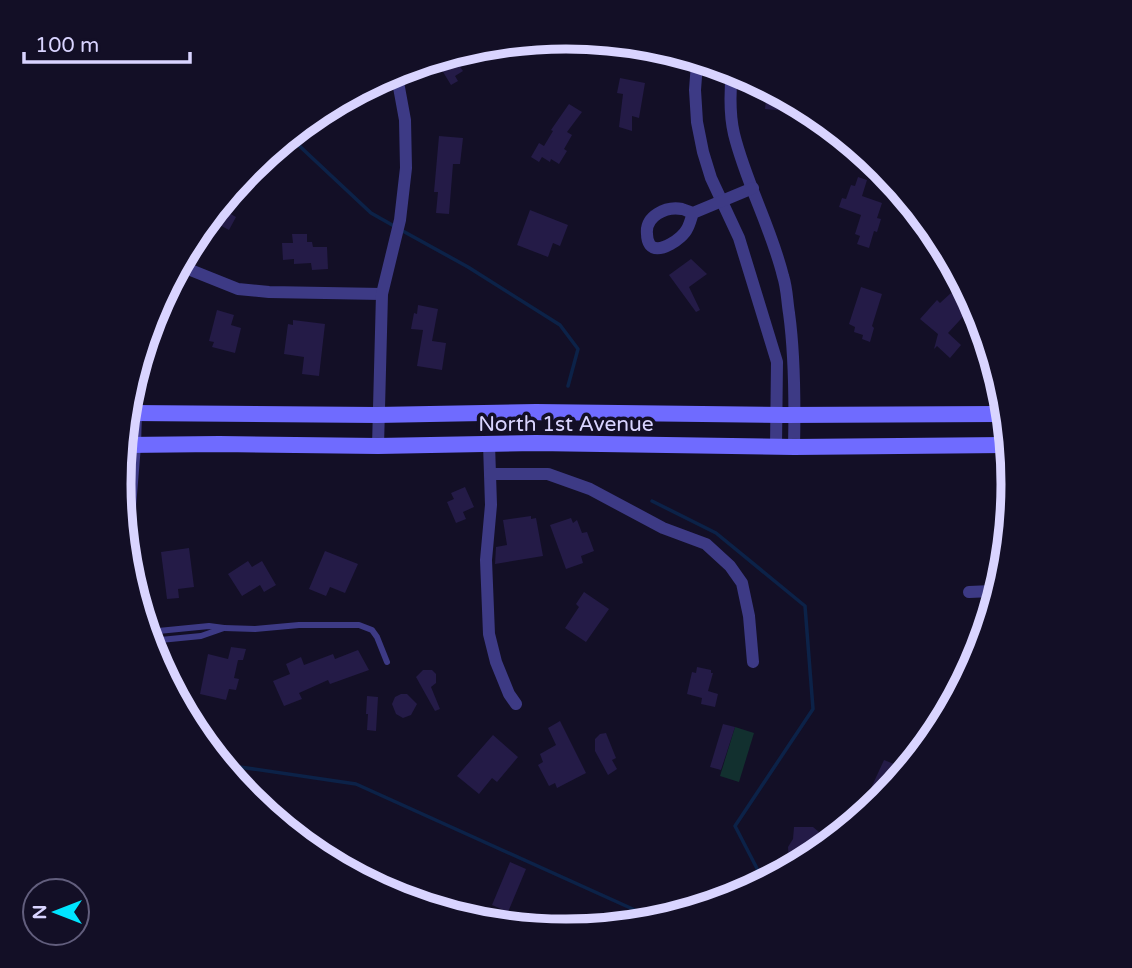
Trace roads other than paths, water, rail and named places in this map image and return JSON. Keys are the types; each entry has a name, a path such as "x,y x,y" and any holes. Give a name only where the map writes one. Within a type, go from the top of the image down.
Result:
{"main road":[{"name":"North 1st Avenue","path":"137,413 995,414"},
{"name":"North 1st Avenue","path":"133,445 999,445"}],"street":[{"path":"697,69 697,122 703,152 739,238 777,362 776,446"},
{"path":"731,82 734,132 771,233 784,279 792,333 794,447"},
{"path":"377,446 382,294 400,220 406,168 405,120 398,83"},
{"path":"693,213 753,188"},
{"path":"188,269 238,289 382,294"},
{"path":"489,444 491,505 486,560 489,634 496,662 516,704"},
{"path":"490,474 548,474 590,489 663,528 706,544 730,566 742,583 749,616 753,662"},
{"path":"969,592 988,590"}],"lane":[{"path":"157,631 209,626 255,629 299,625 359,625 372,630 387,662"},
{"path":"160,639 201,636 224,628"}],"waterway":[{"path":"296,143 371,213 394,226"},
{"path":"401,230 468,267 560,325 578,349 568,386"},
{"path":"652,501 716,533 805,606 813,709 735,826 759,873"},
{"path":"235,766 356,784 640,913"}]}
